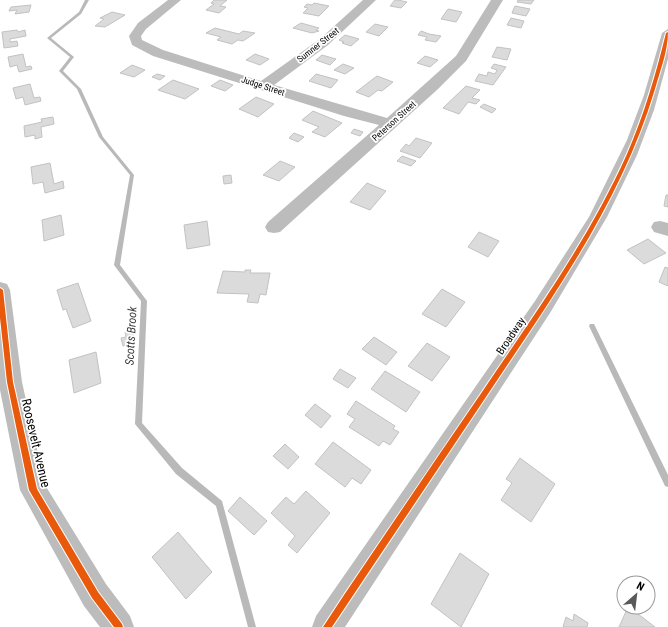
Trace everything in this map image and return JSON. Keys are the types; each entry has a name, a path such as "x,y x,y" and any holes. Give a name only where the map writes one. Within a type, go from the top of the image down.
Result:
{"street":[{"name":"Judge Street","path":"175,0 142,26 134,36 136,42 158,53 349,113 391,124"},
{"name":"Sumner Street","path":"263,86 324,42 370,0"},
{"name":"Peterson Street","path":"274,227 391,124 461,58 497,0"},
{"name":"Broadway","path":"327,627 546,301 588,233 610,193 629,153 644,114 667,38"},
{"name":"Roosevelt Avenue","path":"1,300 5,380 33,490 95,595 119,627"}],"building":[{"path":"214,0 227,0 220,6 226,7 219,13 206,10 214,4 211,3"},
{"path":"395,0 407,2 401,8 390,6"},
{"path":"518,0 534,0 531,4 517,2"},
{"path":"314,3 329,6 319,16 303,13 308,8 304,7 307,4 312,5"},
{"path":"31,5 29,12 15,14 17,10 9,11 11,7"},
{"path":"515,6 530,9 526,16 512,13"},
{"path":"448,9 462,12 456,22 441,19"},
{"path":"112,12 125,15 105,27 95,26 104,19 100,18"},
{"path":"511,18 524,21 521,28 507,25"},
{"path":"301,23 319,28 316,30 319,31 312,33 293,28"},
{"path":"375,24 388,27 379,36 366,32"},
{"path":"215,28 239,34 243,31 255,33 243,41 238,40 232,44 217,40 221,37 206,33"},
{"path":"17,30 18,32 25,30 26,36 10,39 10,42 17,41 18,46 4,48 2,32"},
{"path":"421,31 441,36 436,42 425,40 427,37 418,35"},
{"path":"345,35 359,39 351,46 342,43 344,42 339,40"},
{"path":"497,47 511,49 507,60 492,57"},
{"path":"23,54 26,67 31,66 32,69 19,72 17,65 10,67 8,57"},
{"path":"255,54 269,59 260,65 246,60"},
{"path":"322,55 336,59 330,65 316,60"},
{"path":"425,56 438,60 430,67 417,63"},
{"path":"343,64 354,68 345,74 334,70"},
{"path":"494,64 506,67 493,85 475,81 479,74 487,76 488,72 495,74 497,70 491,68"},
{"path":"132,65 145,70 134,77 120,73"},
{"path":"157,74 165,76 160,80 152,77"},
{"path":"316,74 338,80 331,88 309,81"},
{"path":"377,76 393,82 382,91 378,90 369,97 356,92"},
{"path":"173,80 199,89 185,99 158,90"},
{"path":"220,80 233,85 225,91 211,86"},
{"path":"30,84 34,98 40,97 41,101 25,105 23,97 16,99 13,88"},
{"path":"466,86 480,90 472,98 480,100 476,104 468,102 459,114 443,108"},
{"path":"256,97 274,104 258,117 239,109"},
{"path":"484,104 496,109 492,113 480,107"},
{"path":"313,111 342,123 325,137 312,132 319,127 302,120"},
{"path":"53,117 54,124 41,127 42,137 35,139 35,135 25,137 24,126 42,122 41,119"},
{"path":"354,129 363,132 360,136 351,133"},
{"path":"294,133 304,137 298,142 289,138"},
{"path":"416,138 432,143 420,158 400,151 406,144 409,146"},
{"path":"402,156 416,161 411,166 397,161"},
{"path":"280,161 295,167 279,181 263,175"},
{"path":"50,163 54,184 63,181 64,188 45,193 43,182 33,184 31,167"},
{"path":"231,175 232,183 224,184 223,176"},
{"path":"367,183 386,191 370,210 350,202"},
{"path":"666,195 668,195 668,207 664,206"},
{"path":"61,215 64,235 44,241 42,220"},
{"path":"207,221 210,245 187,249 184,225"},
{"path":"479,232 499,241 488,257 468,247"},
{"path":"648,239 666,253 644,264 627,250"},
{"path":"665,267 668,268 668,286 659,282"},
{"path":"245,270 251,270 250,273 270,273 266,295 260,294 258,303 247,302 249,294 217,293 223,271 245,272"},
{"path":"78,283 91,321 73,328 66,309 63,310 57,290"},
{"path":"442,289 465,302 446,327 422,314"},
{"path":"132,329 135,342 123,346 121,338 126,337 125,332"},
{"path":"374,337 397,352 386,365 362,349"},
{"path":"427,343 450,357 432,381 408,366"},
{"path":"96,352 101,383 74,393 69,360"},
{"path":"340,369 356,378 348,388 333,379"},
{"path":"385,371 420,392 406,412 371,389"},
{"path":"356,401 395,426 393,429 399,432 390,445 383,441 379,446 349,427 355,419 347,414"},
{"path":"315,404 331,416 321,428 305,415"},
{"path":"333,442 371,470 361,484 352,478 345,487 315,464"},
{"path":"285,444 299,457 288,469 273,456"},
{"path":"520,458 555,484 531,522 501,500 512,483 506,479"},
{"path":"306,491 330,513 297,553 288,545 295,536 271,513 286,497 294,504"},
{"path":"240,497 267,521 254,535 228,511"},
{"path":"178,532 212,572 186,599 152,557"},
{"path":"460,553 489,574 461,627 431,604"},
{"path":"574,614 588,623 587,627 563,627 566,617 573,621"},
{"path":"624,615 639,615 655,627 619,627"}],"waterway":[{"name":"Scotts Brook","path":"87,0 80,13 49,38 72,57 61,71 79,89 101,137 132,175 117,265 144,301 138,424 179,471 219,504 252,627"},
{"path":"592,326 668,483"}],"cycle path":[{"path":"327,627 543,307 598,217 629,155 641,125 668,33"},
{"path":"0,290 10,382 33,490 95,595 119,627"}]}
